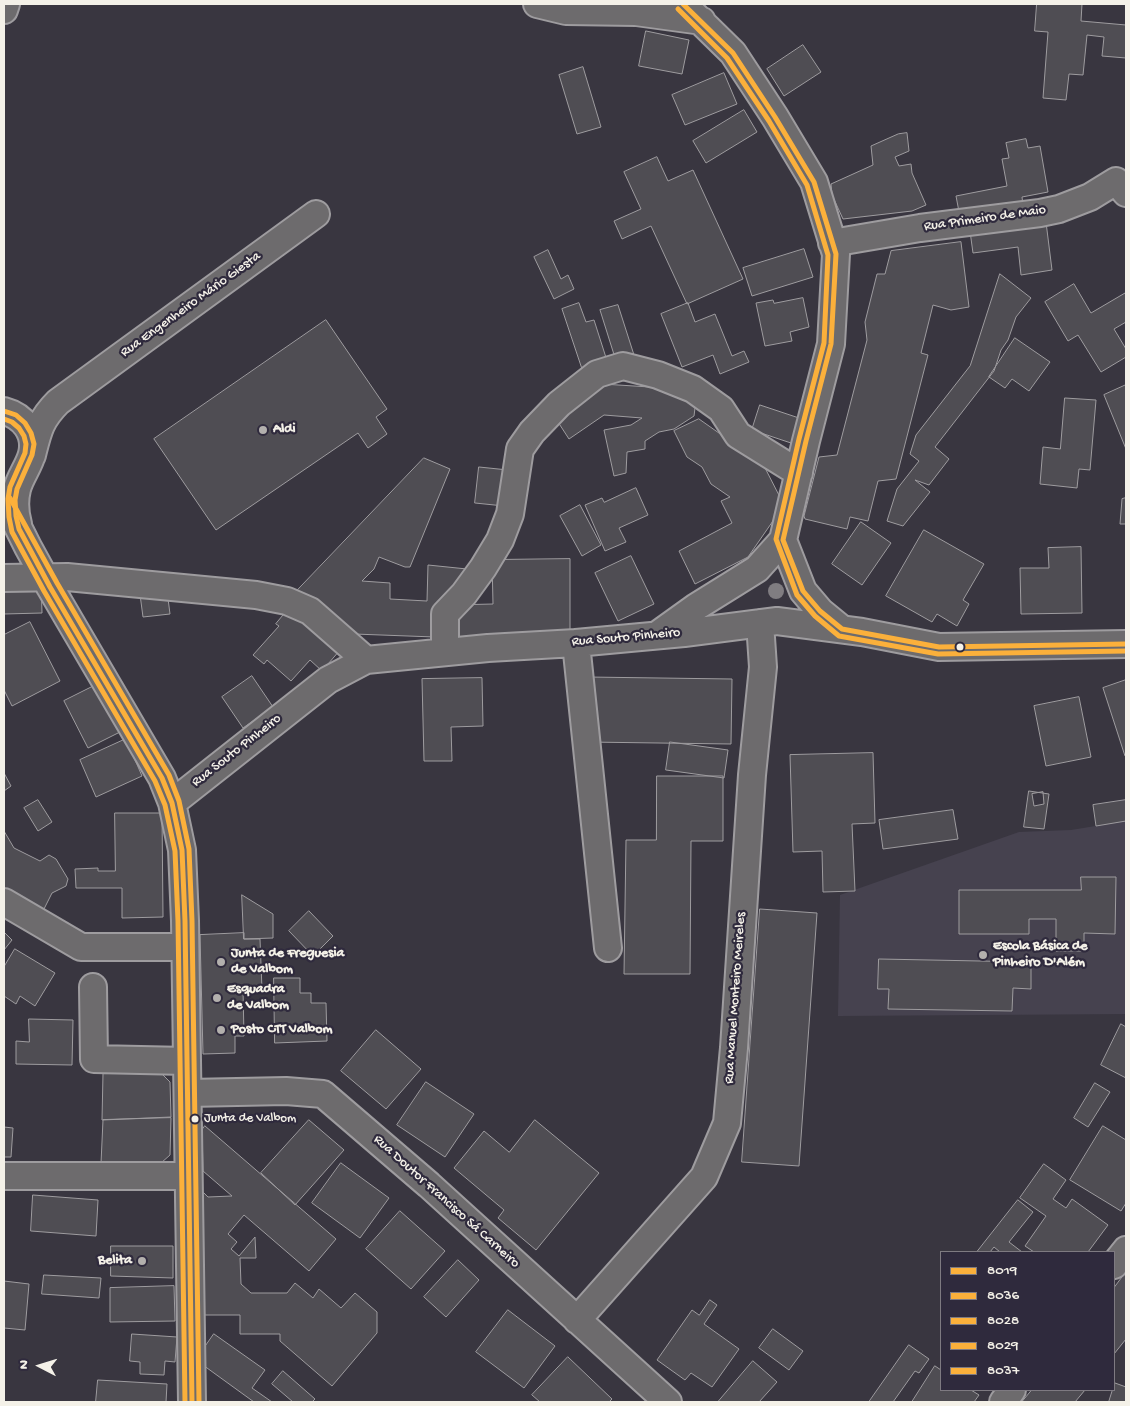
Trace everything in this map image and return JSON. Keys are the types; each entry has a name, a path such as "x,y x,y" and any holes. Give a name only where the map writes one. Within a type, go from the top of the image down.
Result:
{"street":[{"path":"4,10 6,4"},
{"path":"537,4 636,12 704,13"},
{"path":"656,636 696,607 757,569 783,540 832,344 836,254 814,182 775,117 704,13 683,4"},
{"name":"Rua Primeiro de Maio","path":"832,243 928,227 1040,213 1058,209 1090,197 1123,179"},
{"name":"Rua Engenheiro Mário Giesta","path":"19,530 15,500 19,484 30,460 42,422 49,411 66,396 316,214"},
{"path":"446,652 446,614 483,568 500,540 510,514 520,449 532,432 559,404 598,374 623,366 693,389 721,409 738,435 799,473"},
{"name":"Rua Engenheiro Mário Giesta","path":"4,411 38,408 50,405 66,396"},
{"path":"4,411 16,415 25,423 31,433 34,444 30,460 19,474 4,480"},
{"path":"4,502 45,577 162,778 172,803 182,850 188,1093 192,1402"},
{"path":"783,540 803,591 820,611 842,629"},
{"path":"4,578 67,577 256,596 287,601 310,611 366,660"},
{"name":"Rua Souto Pinheiro","path":"172,803 328,680 366,660 488,648 656,636 777,621 862,632 939,647 1126,644"},
{"name":"Rua Manuel Monteiro Meireles","path":"578,1320 704,1177 727,1123 734,1048 752,775 763,667 760,623"},
{"path":"576,642 608,948"},
{"path":"4,902 81,948 185,947"},
{"path":"93,987 94,1059 187,1061"},
{"name":"Rua Doutor Francisco Sá Carneiro","path":"188,1093 286,1091 323,1094 429,1185 668,1402"},
{"path":"4,1176 188,1176"},
{"path":"1115,1264 1126,1250"},
{"path":"1003,1402 1011,1391"}],"shaded area":[{"name":"Escola Básica de Pinheiro D'Além","path":"1126,821 1126,1014 838,1016 840,895 1019,832 1071,830"}],"building":[{"path":"1037,4 1082,4 1081,21 1126,25 1126,58 1102,56 1104,37 1087,35 1083,75 1069,74 1066,100 1043,98 1048,32 1035,31"},
{"path":"646,31 689,40 682,74 639,66"},
{"path":"803,45 821,72 784,96 767,69"},
{"path":"583,67 601,127 577,134 559,75"},
{"path":"724,73 737,104 685,125 672,95"},
{"path":"744,110 757,132 706,163 693,141"},
{"path":"907,133 909,151 895,157 899,166 911,164 912,173 926,205 912,211 843,219 832,195 831,184 873,165 871,146 898,134"},
{"path":"1026,139 1028,148 1040,146 1048,192 1022,197 1023,205 960,217 956,196 1007,186 1002,159 1009,158 1006,143"},
{"path":"657,157 668,181 693,170 743,279 687,304 651,226 622,239 614,221 641,209 624,172"},
{"path":"1045,214 1052,270 1021,275 1018,247 973,253 969,224"},
{"path":"961,242 969,307 951,310 933,305 921,353 928,355 896,479 878,481 868,521 850,517 847,529 805,519 804,516 819,457 837,455 867,340 865,322 877,274 885,274 891,251"},
{"path":"804,249 813,277 752,296 743,268"},
{"path":"548,250 561,279 568,275 574,289 554,299 534,257"},
{"path":"1000,274 1031,298 1016,317 994,371 935,447 949,459 929,485 915,480 930,492 903,526 887,521 897,489 919,461 910,454 916,435 970,366"},
{"path":"1074,284 1091,313 1125,293 1126,296 1126,322 1114,329 1126,349 1126,357 1101,372 1078,335 1068,341 1045,302"},
{"path":"803,298 809,327 790,332 792,341 765,346 756,303 773,300 774,303"},
{"path":"579,303 586,322 594,320 609,367 584,375 562,309"},
{"path":"688,303 695,322 715,314 732,356 744,351 749,362 720,374 713,355 682,367 661,314"},
{"path":"618,305 634,355 616,361 600,310"},
{"path":"326,320 387,409 376,417 387,434 368,448 358,433 216,530 154,439"},
{"path":"1015,338 1050,362 1029,391 1012,379 1005,388 989,377"},
{"path":"602,384 682,389 695,408 694,416 674,429 659,432 645,441 645,449 627,452 626,473 614,476 604,430 631,425 642,418 604,415 569,439 558,422"},
{"path":"1126,385 1126,449 1104,395"},
{"path":"1065,398 1096,400 1090,470 1079,469 1077,488 1040,484 1043,447 1060,449"},
{"path":"760,405 799,418 791,443 752,430"},
{"path":"699,419 763,464 784,505 748,557 695,584 679,551 732,523 721,501 730,497 711,484 702,467 687,457 674,431"},
{"path":"424,458 450,469 410,567 405,567 379,557 374,569 362,581 390,583 390,599 427,601 428,565 467,569 435,637 354,634 293,595"},
{"path":"479,467 508,470 504,506 475,503"},
{"path":"636,488 648,515 619,528 626,542 605,551 585,505 602,498 604,502"},
{"path":"1126,498 1126,524 1120,524 1122,499"},
{"path":"580,505 601,545 582,556 560,516"},
{"path":"861,522 891,543 862,585 832,564"},
{"path":"924,530 984,564 963,600 969,604 957,626 937,614 932,622 886,596"},
{"path":"1081,547 1082,613 1021,614 1020,568 1049,568 1048,548"},
{"path":"631,556 654,604 618,621 595,573"},
{"path":"570,559 570,636 451,637 451,605 493,604 492,560"},
{"path":"41,578 42,613 4,614 4,579"},
{"path":"166,583 170,614 143,617 139,587"},
{"path":"291,606 340,650 322,671 310,660 291,681 267,660 264,664 253,655 279,626 276,624"},
{"path":"30,622 60,681 12,706 4,690 4,635"},
{"path":"252,676 273,707 243,728 222,697"},
{"path":"587,677 732,679 731,744 586,742"},
{"path":"482,678 483,726 451,727 452,761 424,761 422,679"},
{"path":"1126,680 1126,756 1125,756 1103,688"},
{"path":"96,685 120,732 88,748 64,701"},
{"path":"1079,697 1091,757 1046,766 1034,706"},
{"path":"126,739 142,776 96,797 80,760"},
{"path":"670,742 728,750 724,778 666,770"},
{"path":"873,753 875,823 852,824 855,891 823,892 822,851 793,852 790,755"},
{"path":"4,773 11,786 4,791"},
{"path":"657,776 723,776 723,841 691,841 690,974 624,974 626,840 656,840"},
{"path":"1029,791 1049,794 1044,829 1024,827"},
{"path":"1043,792 1044,804 1034,806 1032,794"},
{"path":"38,800 52,822 38,831 24,808"},
{"path":"1126,800 1126,821 1096,826 1093,805"},
{"path":"953,810 958,839 883,849 879,820"},
{"path":"115,813 162,813 163,917 122,918 122,888 76,888 75,869 98,868 98,871 115,871"},
{"path":"4,831 14,848 40,861 49,855 56,859 68,879 66,886 52,893 43,911 4,892"},
{"path":"1081,877 1116,877 1115,934 1084,933 1084,951 1056,951 1056,919 1029,919 1029,934 959,934 959,890 1081,890"},
{"path":"242,895 273,914 273,938 244,939"},
{"path":"760,909 817,913 799,1166 742,1162"},
{"path":"309,911 333,936 313,956 289,931"},
{"path":"4,932 12,940 4,950"},
{"path":"244,933 244,939 260,939 262,990 243,990 244,1036 235,1036 235,1053 203,1054 200,935"},
{"path":"15,949 55,973 35,1006 20,996 16,1004 4,996 4,967"},
{"path":"879,959 1031,962 1031,989 1013,988 1012,1011 888,1009 889,989 878,989"},
{"path":"274,978 300,978 300,993 311,993 311,1003 326,1003 327,1041 275,1043"},
{"path":"29,1019 73,1020 72,1065 16,1064 16,1041 29,1042"},
{"path":"1121,1024 1126,1027 1126,1078 1101,1065"},
{"path":"376,1030 421,1069 386,1109 341,1071"},
{"path":"103,1074 162,1074 170,1082 171,1117 102,1120"},
{"path":"426,1082 474,1114 445,1157 397,1125"},
{"path":"1095,1083 1110,1092 1088,1127 1074,1118"},
{"path":"171,1118 170,1155 161,1163 101,1163 103,1120"},
{"path":"309,1120 344,1150 295,1205 261,1173"},
{"path":"535,1120 599,1173 536,1250 498,1218 504,1210 454,1168 484,1131 509,1152"},
{"path":"205,1126 336,1239 309,1271 244,1215 228,1234 237,1242 231,1249 239,1256 255,1237 256,1258 240,1258 241,1284 251,1293 287,1293 295,1283 313,1298 319,1289 341,1308 355,1293 377,1312 377,1333 332,1386 280,1341 280,1334 240,1334 240,1315 204,1315 202,1191 208,1197 232,1196 203,1171 202,1130"},
{"path":"1103,1126 1126,1140 1126,1203 1121,1211 1070,1180"},
{"path":"4,1127 13,1128 11,1157 4,1157"},
{"path":"341,1163 389,1198 360,1238 312,1203"},
{"path":"1044,1164 1066,1180 1053,1199 1066,1208 1072,1199 1108,1225 1089,1251 1032,1251 1025,1246 1046,1216 1020,1198"},
{"path":"33,1195 98,1200 96,1236 31,1231"},
{"path":"1018,1200 1033,1212 1009,1242 1021,1251 999,1251 994,1247 991,1251 978,1251"},
{"path":"400,1211 445,1251 411,1289 366,1249"},
{"name":"Belita","path":"111,1246 173,1246 173,1278 111,1276"},
{"path":"458,1260 479,1280 446,1317 424,1297"},
{"path":"1126,1272 1126,1339 1115,1353 1115,1287"},
{"path":"44,1275 101,1278 99,1298 42,1294"},
{"path":"4,1281 29,1284 25,1330 4,1328"},
{"path":"174,1286 175,1321 110,1322 110,1288"},
{"path":"710,1300 717,1305 704,1324 739,1349 712,1387 691,1373 685,1380 657,1360 692,1310 699,1315"},
{"path":"508,1310 555,1346 524,1388 476,1352"},
{"path":"773,1329 803,1351 789,1370 759,1348"},
{"path":"132,1334 177,1337 175,1362 165,1361 164,1375 140,1374 140,1362 130,1361"},
{"path":"214,1334 265,1370 252,1388 272,1402 254,1402 196,1360"},
{"path":"909,1345 929,1359 919,1373 915,1371 893,1402 869,1402"},
{"path":"568,1357 612,1399 609,1402 540,1402 532,1395"},
{"path":"753,1361 777,1382 759,1402 718,1402"},
{"path":"935,1366 940,1369 940,1391 973,1391 979,1395 974,1402 912,1402"},
{"path":"283,1371 315,1399 312,1402 293,1402 272,1384"},
{"path":"98,1380 167,1384 166,1402 96,1402"},
{"path":"1115,1383 1126,1387 1126,1402 1109,1402 1112,1391 1115,1391"},
{"path":"1031,1391 1084,1391 1075,1402 1022,1402"}],"transit line":[{"name":"8028","path":"683,4 733,53 775,117 814,182 836,254 831,344 783,540 803,591 820,611 842,629 939,647 1126,644"},
{"name":"8029","path":"678,9 727,58 769,121 807,185 828,255 824,343 776,539 797,595 815,616 839,636 938,654 1126,651"},
{"name":"8019","path":"4,411 16,415 25,423 31,433 34,444 32,455 17,489 15,500 19,529 50,587 162,778 172,803 182,850 185,921 192,1402"},
{"name":"8036","path":"4,419 12,422 19,428 26,444 25,453 10,487 8,499 12,532 44,591 155,781 165,805 175,851 178,921 185,1402"},
{"name":"8037","path":"10,498 57,583 169,775 179,801 189,849 192,921 199,1402"}],"place":[{"name":"Aldi","path":"263,430"},
{"name":"Escola Básica de Pinheiro D'Além","path":"983,955"},
{"name":"Junta de Freguesia de Valbom","path":"221,962"},
{"name":"Esquadra de Valbom","path":"217,998"},
{"name":"Posto CTT Valbom","path":"221,1030"},
{"name":"Junta de Valbom","path":"195,1119"},
{"name":"Belita","path":"142,1261"}]}
